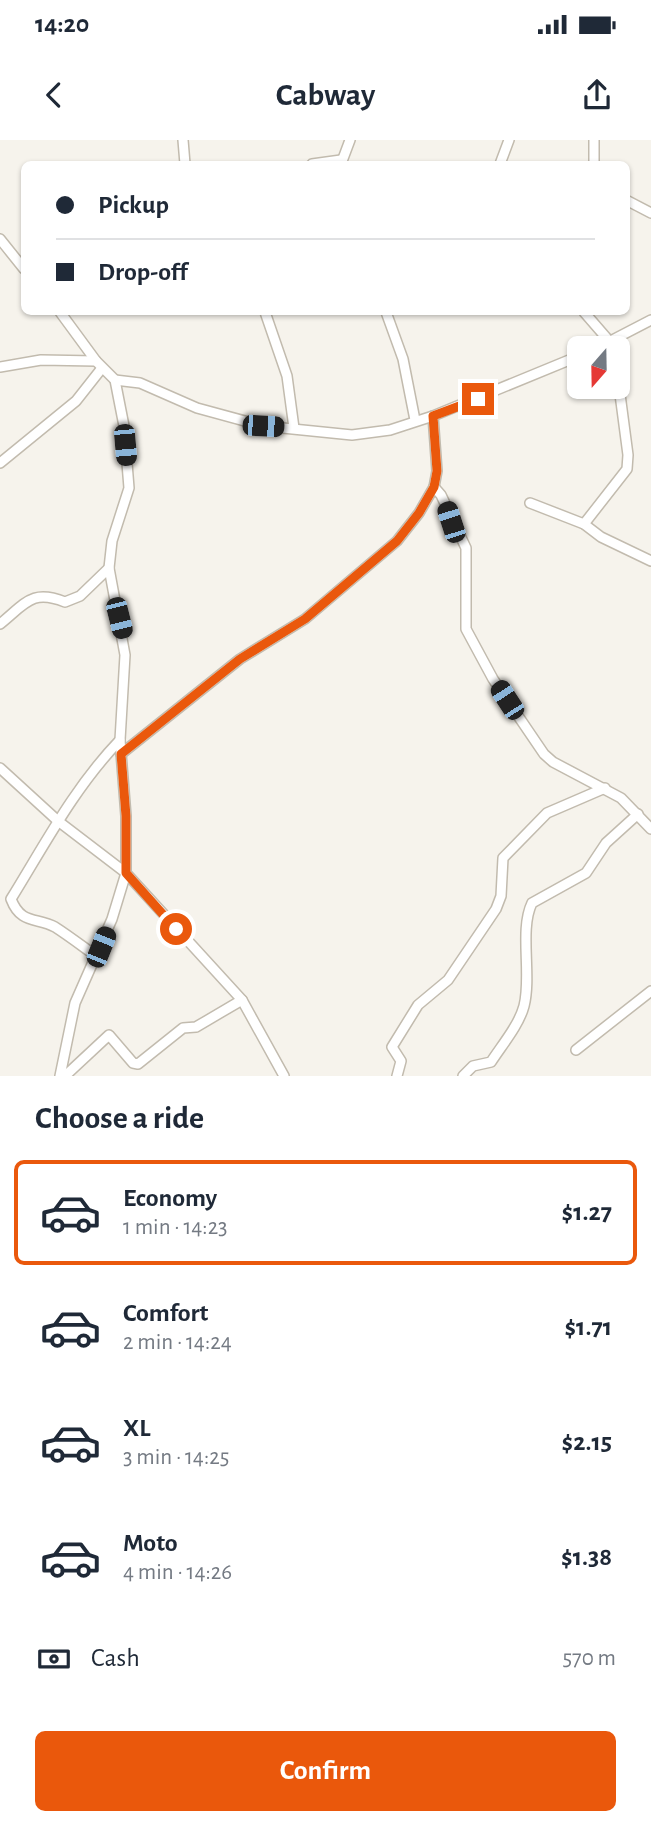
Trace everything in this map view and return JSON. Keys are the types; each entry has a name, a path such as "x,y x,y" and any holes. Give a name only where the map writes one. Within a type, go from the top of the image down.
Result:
{"street":[{"path":"183,140 185,161"},
{"path":"341,161 350,140"},
{"path":"501,161 509,140"},
{"path":"594,140 594,161"},
{"path":"630,202 651,213"},
{"path":"0,239 21,265"},
{"path":"62,315 99,365 115,380 124,426 129,488 112,541 109,568 125,655 120,740 126,816 126,873 96,956 75,1003 63,1076"},
{"path":"266,315 287,376 294,428"},
{"path":"387,315 403,359 415,420"},
{"path":"586,315 599,336"},
{"path":"623,336 651,320"},
{"path":"0,367 41,360 99,365"},
{"path":"115,380 139,383 197,408 263,426 352,435 390,430 433,416 567,361"},
{"path":"0,463 76,401 99,365"},
{"path":"584,524 627,468 628,454 621,399"},
{"path":"121,754 220,674 305,619 338,588 380,558 412,523 434,487 437,471 433,416"},
{"path":"434,487 442,495 466,548 466,629 493,678 544,754 553,762 605,788 649,824"},
{"path":"530,503 584,524 601,537 651,561"},
{"path":"0,624 36,596 46,595 65,602 80,596 109,568"},
{"path":"96,956 54,927 31,922 13,906 11,899 37,850 80,786 120,740"},
{"path":"0,768 58,821 126,873 242,1000 284,1076"},
{"path":"397,1076 401,1061 392,1047 418,1005 448,980 496,909 501,896 503,858 547,813 605,788"},
{"path":"463,1076 473,1066 491,1062 521,1017 526,996 528,918 532,904 586,873 606,843 638,814"},
{"path":"576,1051 651,991"},
{"path":"63,1076 108,1035 133,1063 138,1064 183,1028 196,1027 242,1000"}],"route":[{"path":"176,929 126,873 126,816 121,754 156,723 225,670 305,619 338,588 380,558 412,523 434,487 437,471 433,416 478,399"}]}
